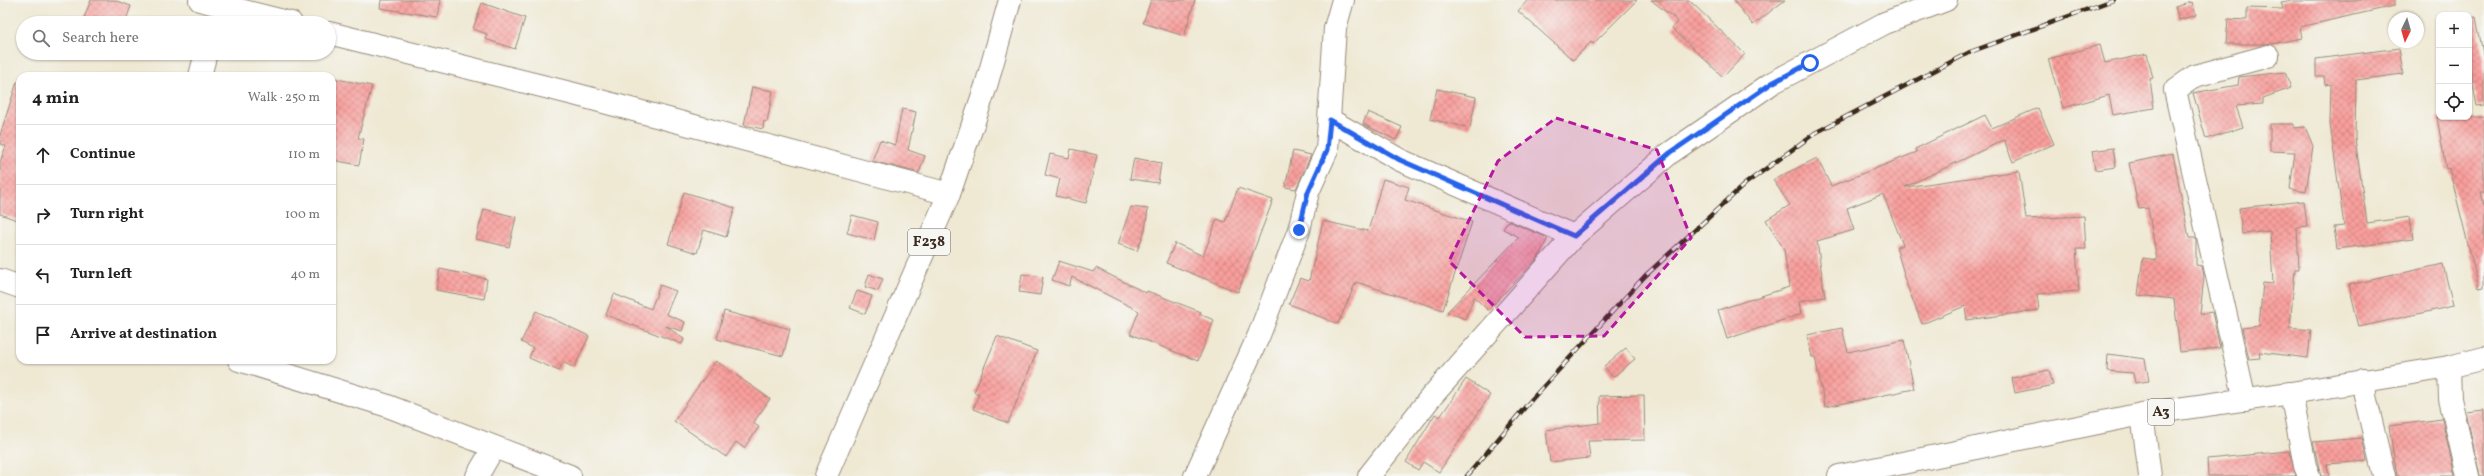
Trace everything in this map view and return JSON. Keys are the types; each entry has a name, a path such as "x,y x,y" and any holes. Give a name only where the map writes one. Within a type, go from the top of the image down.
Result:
{"main road":[{"name":"F238","path":"826,476 949,194 986,86 1010,0"},
{"path":"1194,476 1259,334 1299,230 1308,192 1327,150 1335,28 1343,0"},
{"path":"1369,476 1431,397 1574,236 1670,153 1772,83 1885,23 1946,0"},
{"path":"217,7 259,16"},
{"path":"336,34 574,94 949,194"},
{"path":"2245,400 2175,90 2195,76 2268,56"},
{"path":"201,72 204,60"},
{"path":"1330,120 1400,160 1574,236"},
{"path":"0,280 16,286"},
{"name":"A3","path":"1839,476 1876,472 2142,414 2291,393 2448,367 2484,358"},
{"path":"252,364 385,406 570,476"},
{"path":"2448,367 2450,399 2468,476"},
{"path":"2364,380 2365,396 2384,476"},
{"path":"2291,393 2305,466 2309,476"},
{"path":"2142,414 2150,476"},
{"path":"477,476 494,447"}],"highlighted area":[{"path":"1556,118 1657,150 1691,238 1604,336 1525,337 1449,261 1498,161"}],"building":[{"path":"91,0 114,0 131,6 127,16 85,16"},
{"path":"381,0 440,0 437,17 380,8"},
{"path":"1151,0 1195,0 1184,36 1143,23"},
{"path":"1528,0 1637,0 1593,44 1591,42 1573,60 1518,11"},
{"path":"1651,0 1689,0 1745,54 1723,77 1672,28 1678,21"},
{"path":"1733,0 1785,0 1753,25"},
{"path":"2293,0 2394,0 2394,6 2300,27 2302,38 2272,44 2226,44 2228,19 2247,20 2247,8 2283,9 2281,2"},
{"path":"2192,2 2196,15 2179,20 2175,7"},
{"path":"482,3 525,18 515,49 485,39 487,34 473,29"},
{"path":"2476,17 2484,59 2484,105 2477,106 2472,80 2472,18"},
{"path":"2100,45 2105,63 2147,54 2153,78 2150,79 2154,108 2113,115 2109,95 2063,108 2048,59"},
{"path":"2399,48 2403,74 2356,80 2355,138 2367,223 2410,217 2413,239 2337,249 2334,227 2344,226 2330,124 2331,84 2325,85 2324,76 2316,76 2316,59"},
{"path":"2285,72 2291,88 2263,98 2263,104 2236,106 2243,127 2206,139 2193,93 2238,85 2239,77"},
{"path":"336,79 372,86 358,138 364,139 359,165 336,161"},
{"path":"16,85 16,220 0,214 0,162 6,146 0,144 0,135"},
{"path":"752,87 773,91 767,122 764,121 763,129 744,125"},
{"path":"1437,89 1476,97 1470,128 1430,119"},
{"path":"2038,108 2054,144 2013,162 2004,140 1905,187 2019,171 2026,219 2084,216 2086,249 2076,249 2079,291 2037,294 2039,310 1967,320 1965,306 1922,324 1903,275 1904,274 1896,247 1903,245 1883,194 1847,208 1854,230 1817,241 1825,297 1799,301 1801,314 1727,339 1718,310 1789,287 1784,249 1766,220 1790,205 1773,180 1817,158 1831,186 1917,152 1915,149 1985,115 1992,128"},
{"path":"902,109 916,112 908,150 925,156 919,173 872,161 880,140 895,145"},
{"path":"1368,112 1402,127 1396,140 1363,124"},
{"path":"2472,117 2484,117 2484,192 2480,192 2484,209 2484,287 2479,288 2449,168 2446,169 2438,120 2472,120"},
{"path":"2270,124 2294,124 2294,128 2305,127 2313,146 2306,192 2290,189 2295,152 2270,151"},
{"path":"2113,148 2116,167 2095,170 2092,151"},
{"path":"1071,149 1097,155 1086,203 1056,196 1060,179 1045,175 1050,154 1069,158"},
{"path":"1293,151 1311,155 1296,189 1285,187"},
{"path":"2173,154 2189,238 2196,238 2196,265 2202,266 2204,276 2200,314 2212,312 2220,348 2180,352 2174,299 2138,295 2143,258 2157,260 2148,208 2139,209 2129,163"},
{"path":"1134,158 1161,163 1158,183 1130,179"},
{"path":"1383,179 1409,187 1405,200 1472,222 1443,310 1356,282 1338,324 1289,304 1300,278 1309,281 1323,221 1368,231"},
{"path":"1238,188 1273,200 1238,292 1166,263 1175,243 1203,256 1217,219 1225,222"},
{"path":"684,192 735,208 726,237 704,230 697,253 668,244"},
{"path":"2304,201 2307,226 2297,227 2299,269 2295,269 2290,328 2311,330 2308,358 2259,352 2260,358 2249,359 2242,328 2259,326 2263,283 2273,284 2270,231 2242,234 2239,208"},
{"path":"1131,207 1148,209 1145,230 1137,251 1118,244"},
{"path":"484,209 516,217 509,247 476,239"},
{"path":"852,215 878,222 874,240 847,233"},
{"path":"1508,221 1548,238 1538,258 1488,310 1474,297 1465,319 1447,312 1519,237 1503,229"},
{"path":"1059,261 1093,272 1096,268 1146,293 1147,291 1201,312 1199,314 1214,320 1198,361 1130,334 1139,311 1072,277 1069,286 1052,280"},
{"path":"2443,264 2453,306 2359,327 2349,285"},
{"path":"440,269 487,279 484,299 436,290"},
{"path":"869,274 883,279 878,291 865,287"},
{"path":"1022,274 1043,277 1040,295 1019,292"},
{"path":"660,285 676,291 666,314 685,322 682,331 666,326 684,339 682,344 606,315 614,294 651,309"},
{"path":"857,291 872,296 865,314 850,308"},
{"path":"536,311 589,336 574,368 563,362 559,371 529,358 533,348 521,342"},
{"path":"724,311 790,329 783,356 717,339"},
{"path":"1842,328 1848,352 1904,340 1914,389 1825,407 1815,357 1812,357 1807,335"},
{"path":"997,336 1037,351 1008,423 973,409 979,394 974,392"},
{"path":"1626,348 1635,359 1613,377 1604,366"},
{"path":"2108,354 2145,359 2149,381 2135,383 2133,373 2107,371"},
{"path":"716,361 770,399 753,423 759,427 744,448 736,442 726,457 674,421"},
{"path":"2049,370 2053,385 2015,393 2012,378"},
{"path":"1466,379 1490,395 1439,472 1423,462 1418,470 1406,462 1435,414 1440,417"},
{"path":"1644,395 1645,440 1588,441 1590,458 1550,462 1546,430 1600,423 1599,396"},
{"path":"2484,410 2484,476 2480,476 2466,412"},
{"path":"2442,419 2455,476 2397,476 2389,426"},
{"path":"2362,438 2367,461 2327,464 2329,476 2321,476 2313,442"},
{"path":"2289,451 2296,476 2208,476 2207,459"}],"railway":[{"path":"1467,476 1532,399 1645,276 1745,184 1815,133 1970,52 2113,0"}],"route":[{"path":"1299,230 1308,192 1327,150 1330,120 1400,160 1574,236 1670,153 1772,83 1810,63"}]}
